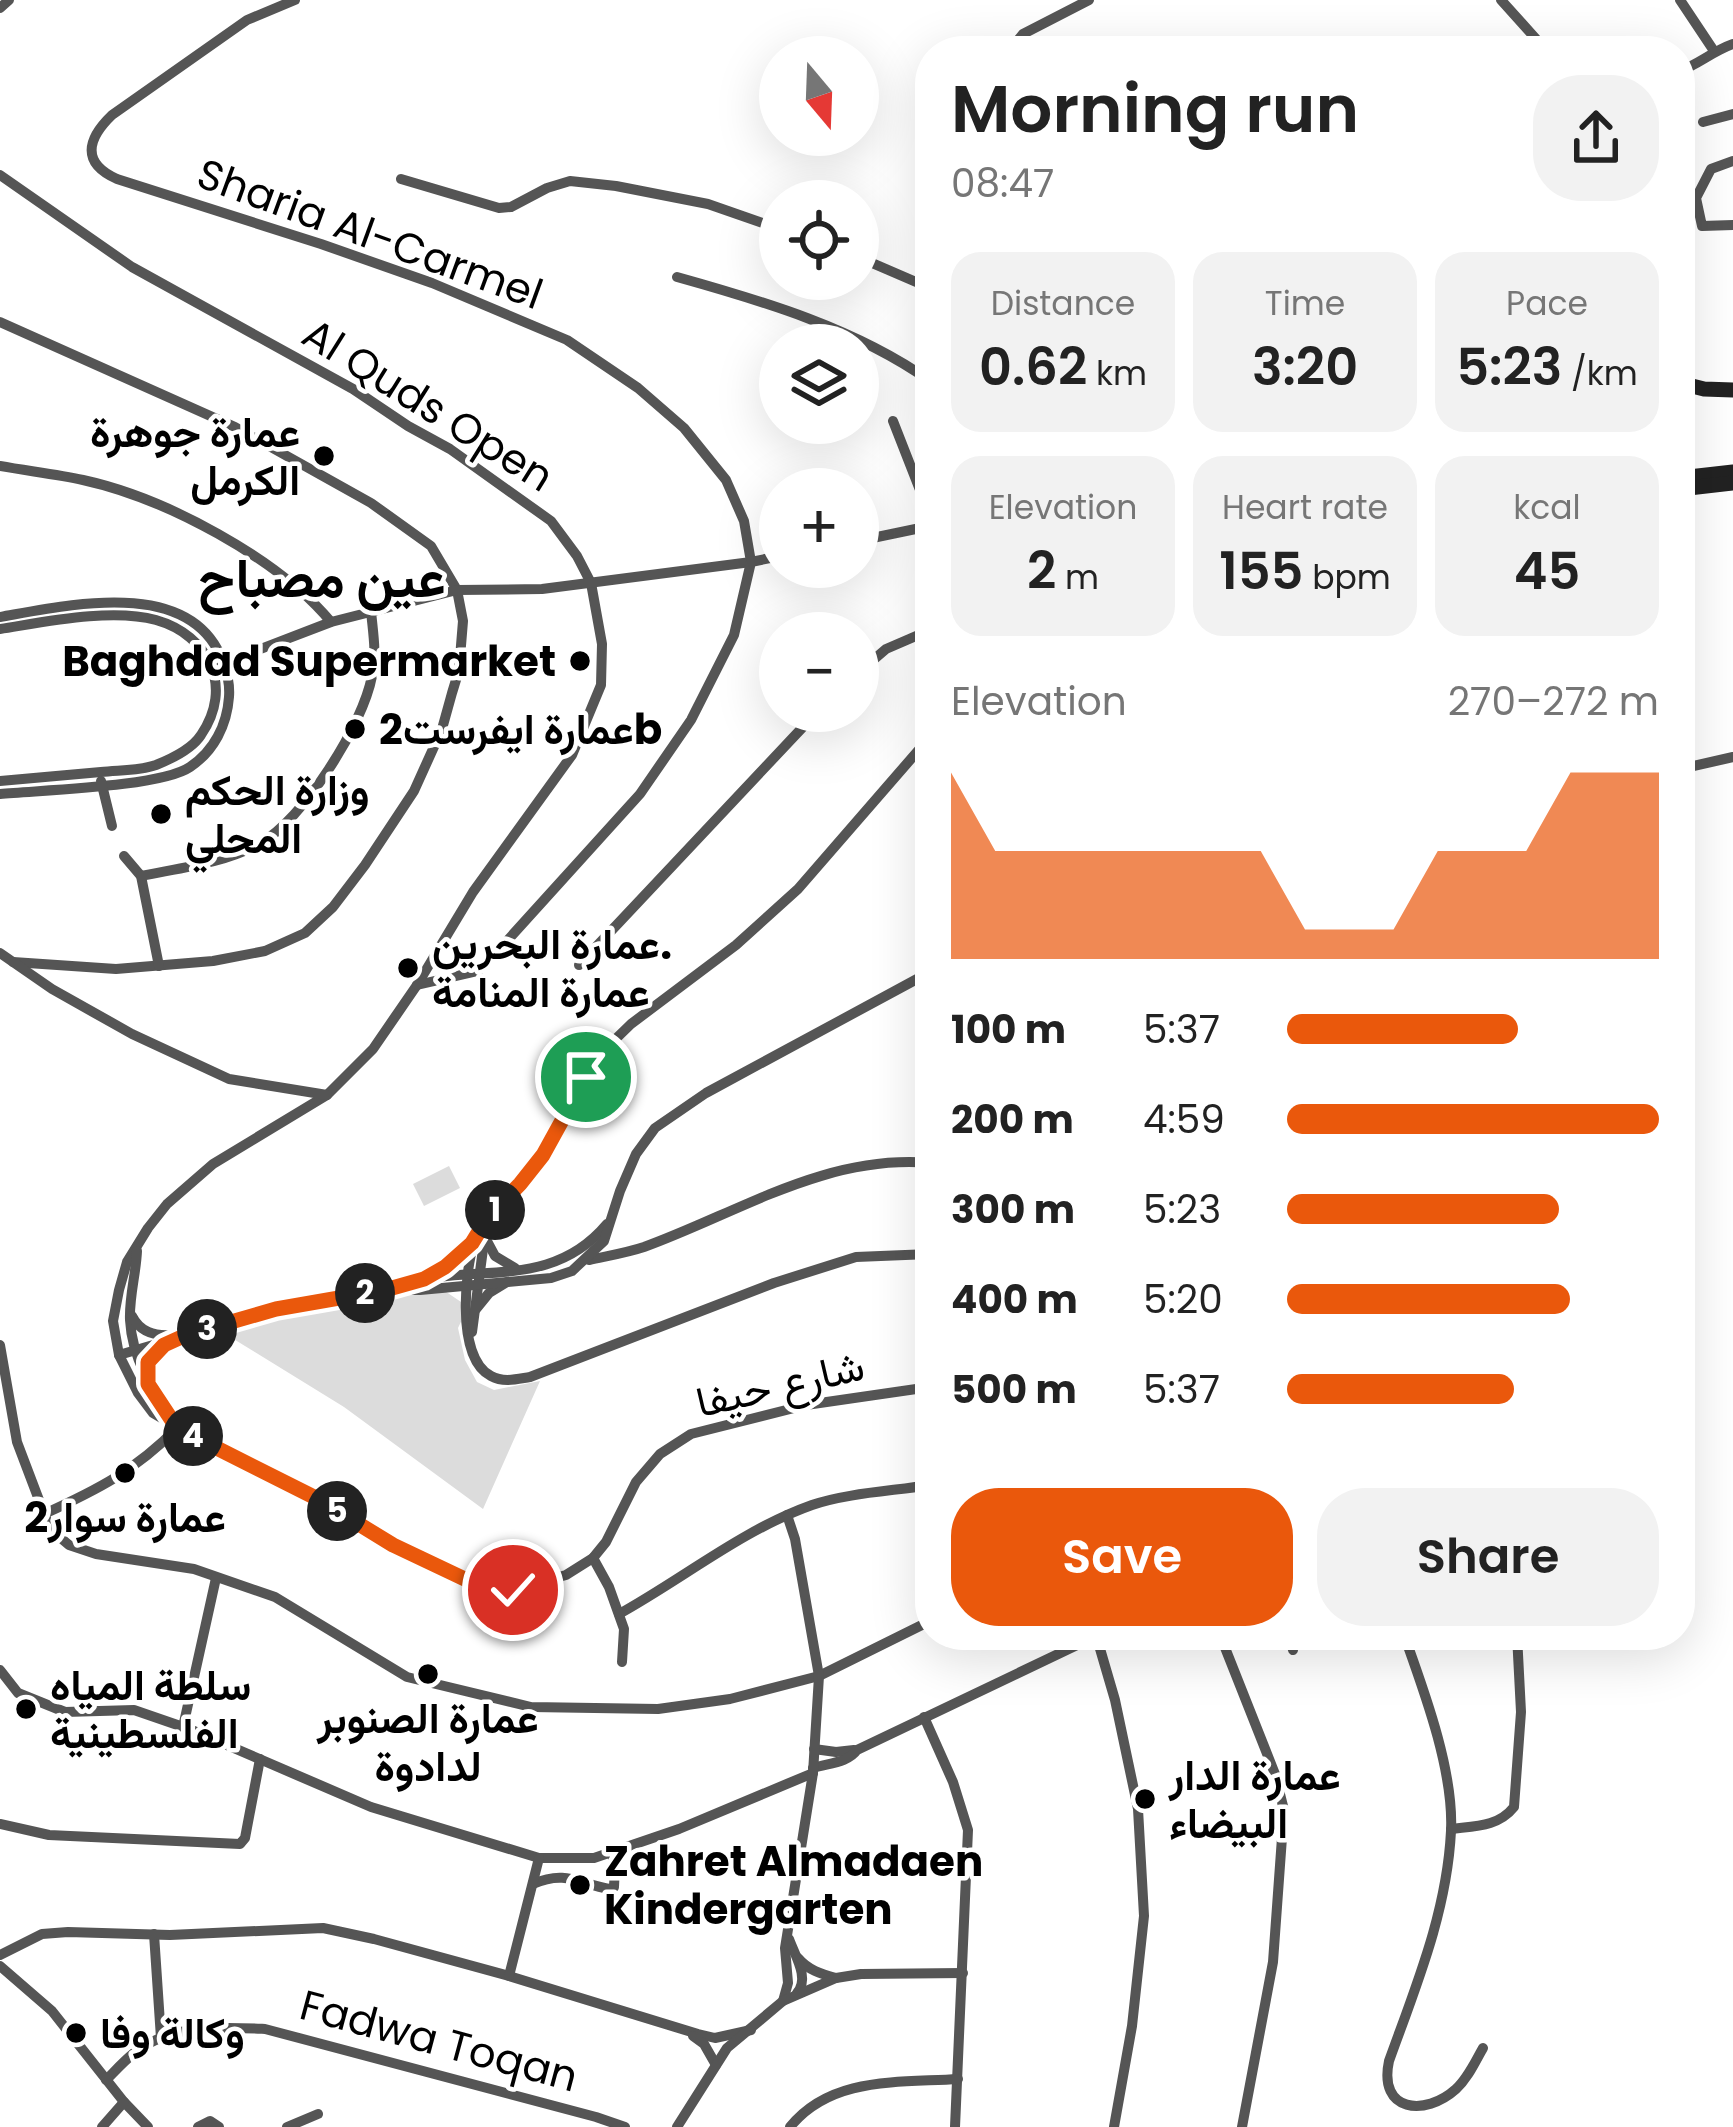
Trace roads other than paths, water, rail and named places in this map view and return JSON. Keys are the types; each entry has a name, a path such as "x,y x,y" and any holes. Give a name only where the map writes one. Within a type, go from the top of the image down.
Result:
{"street":[{"path":"0,8 9,0"},
{"name":"Sharia Al-Carmel","path":"295,0 247,20 112,115 91,142 93,161 117,179 432,283 567,340 638,388 684,428 726,480 744,521 751,562"},
{"path":"1021,36 1089,0"},
{"path":"1501,0 1533,36"},
{"path":"1680,0 1714,51"},
{"path":"1695,66 1733,44"},
{"path":"1703,122 1733,114"},
{"path":"1733,161 1712,169 1696,198 1702,226 1733,224"},
{"name":"Al Quds Open","path":"0,175 132,267 450,449 551,521 591,583 602,644 601,685 572,755 472,892 373,1048 327,1095"},
{"path":"401,179 499,208 511,207 559,183 616,186 708,204 759,222"},
{"path":"879,266 915,282"},
{"path":"677,277 812,321 915,372"},
{"path":"0,322 235,427 371,503 431,546 457,590 463,621 459,670 442,729 414,791 333,907 305,933 240,957 159,966 116,969 13,962"},
{"path":"1695,386 1733,390"},
{"path":"893,421 915,477"},
{"path":"0,466 83,480 134,495 260,558 309,596 331,622"},
{"path":"1695,476 1733,472"},
{"path":"1695,487 1733,483"},
{"path":"879,536 915,530"},
{"path":"217,666 331,622 457,590 591,583 759,560"},
{"path":"417,985 478,971 488,963 640,794 691,720 734,634 751,562"},
{"path":"0,617 114,602 158,605 197,624 217,645 217,666"},
{"path":"141,877 226,857 256,846 286,825 331,764 365,704 375,651 371,611"},
{"path":"0,629 113,616 154,620 185,632 230,682 216,742 188,769 155,779 0,781"},
{"path":"879,656 915,637"},
{"path":"579,965 798,732"},
{"path":"424,1279 461,1255 543,1155 596,1058 631,1024 736,945 798,889 915,754"},
{"path":"1695,766 1733,757"},
{"path":"0,794 100,778"},
{"path":"100,778 112,826"},
{"path":"124,856 141,877 159,966"},
{"path":"0,953 132,1034 229,1079 327,1095"},
{"path":"119,1355 276,1309 424,1279 509,1281 550,1278 572,1270 604,1241 636,1154 655,1128 706,1093 915,981"},
{"path":"327,1095 213,1164 167,1204 148,1228 127,1262 113,1321 119,1355 138,1393 153,1412 177,1428 318,1499 393,1545 490,1591 513,1590 566,1575 593,1558 624,1629 622,1662"},
{"path":"586,1261 640,1248 782,1188 842,1169 915,1162"},
{"path":"473,1279 485,1234 506,1198"},
{"path":"385,1290 439,1287 542,1268 579,1252 613,1217"},
{"path":"485,1234 495,1256 518,1270"},
{"path":"472,1243 470,1341 477,1363 491,1376 510,1381 856,1257 915,1255"},
{"path":"137,1248 130,1314 136,1350 148,1384 177,1428"},
{"path":"470,1311 509,1281"},
{"path":"439,1287 453,1291 470,1311"},
{"path":"130,1314 136,1325 158,1336 186,1335"},
{"path":"148,1384 148,1362 154,1353 186,1335"},
{"path":"0,1345 17,1442 50,1529 69,1545 96,1554 194,1569 275,1597 407,1677 531,1707 658,1709 730,1700 819,1676 915,1628"},
{"name":"شارع حيفا","path":"593,1558 636,1482 660,1454 692,1434 806,1405 915,1389"},
{"path":"44,1514 132,1468 177,1428"},
{"path":"619,1614 787,1515 818,1503 915,1487"},
{"path":"787,1515 819,1676 813,1770 785,1948 789,1998"},
{"path":"184,1727 216,1578"},
{"path":"814,1749 857,1750 1065,1650"},
{"path":"1100,1650 1138,1809 1144,1916 1132,2026 1114,2127"},
{"path":"1226,1650 1275,1774 1284,1810 1273,1962 1242,2127"},
{"path":"1409,1650 1429,1704 1451,1828 1437,1919 1424,1969 1389,2061 1389,2086 1405,2106 1428,2106 1455,2090 1484,2048"},
{"path":"1451,1828 1492,1823 1514,1807 1521,1712 1517,1650"},
{"path":"0,1670 18,1693 65,1712 134,1710 371,1807 539,1858 594,1858 746,1803 857,1750"},
{"path":"924,1717 953,1781 968,1830 956,2127"},
{"path":"0,1825 49,1835 240,1844 260,1759"},
{"path":"532,1884 545,1878 574,1877 614,1887 611,1852"},
{"path":"508,1976 539,1858"},
{"path":"0,1955 42,1934 323,1928 508,1976 715,2038 751,2030"},
{"path":"154,1934 161,2038"},
{"path":"677,2127 727,2048 802,1987 803,1976 788,1936"},
{"path":"796,1956 804,1965 836,1978"},
{"path":"0,1966 52,2011 148,2127"},
{"path":"789,1998 836,1978 861,1974 963,1972"},
{"name":"Fadwa Toqan","path":"106,2080 135,2052 161,2038 215,2026 265,2029 625,2127"},
{"path":"686,2030 704,2044 716,2065"},
{"path":"790,2127 822,2098 838,2091 958,2079"},
{"path":"102,2127 124,2102"},
{"path":"286,2127 319,2114"},
{"path":"198,2127 210,2121 219,2127"}],"place":[{"name":"عمارة جوهرة الكرمل","path":"324,456"},
{"name":"Baghdad Supermarket","path":"580,661"},
{"name":"عمارة ايفرست2b","path":"355,729"},
{"name":"وزارة الحكم المحلي","path":"161,814"},
{"name":"عمارة البحرين. عمارة المنامة","path":"408,968"},
{"name":"عمارة سوار2","path":"125,1473"},
{"name":"عمارة الصنوبر لدادوة","path":"428,1674"},
{"name":"سلطة المياه الفلسطينية","path":"26,1709"},
{"name":"عمارة الدار البيضاء","path":"1145,1799"},
{"name":"Zahret Almadaen Kindergarten","path":"580,1885"},
{"name":"وكالة وفا","path":"76,2033"}],"district":[{"name":"عين مصباح","path":"322,578"}]}
